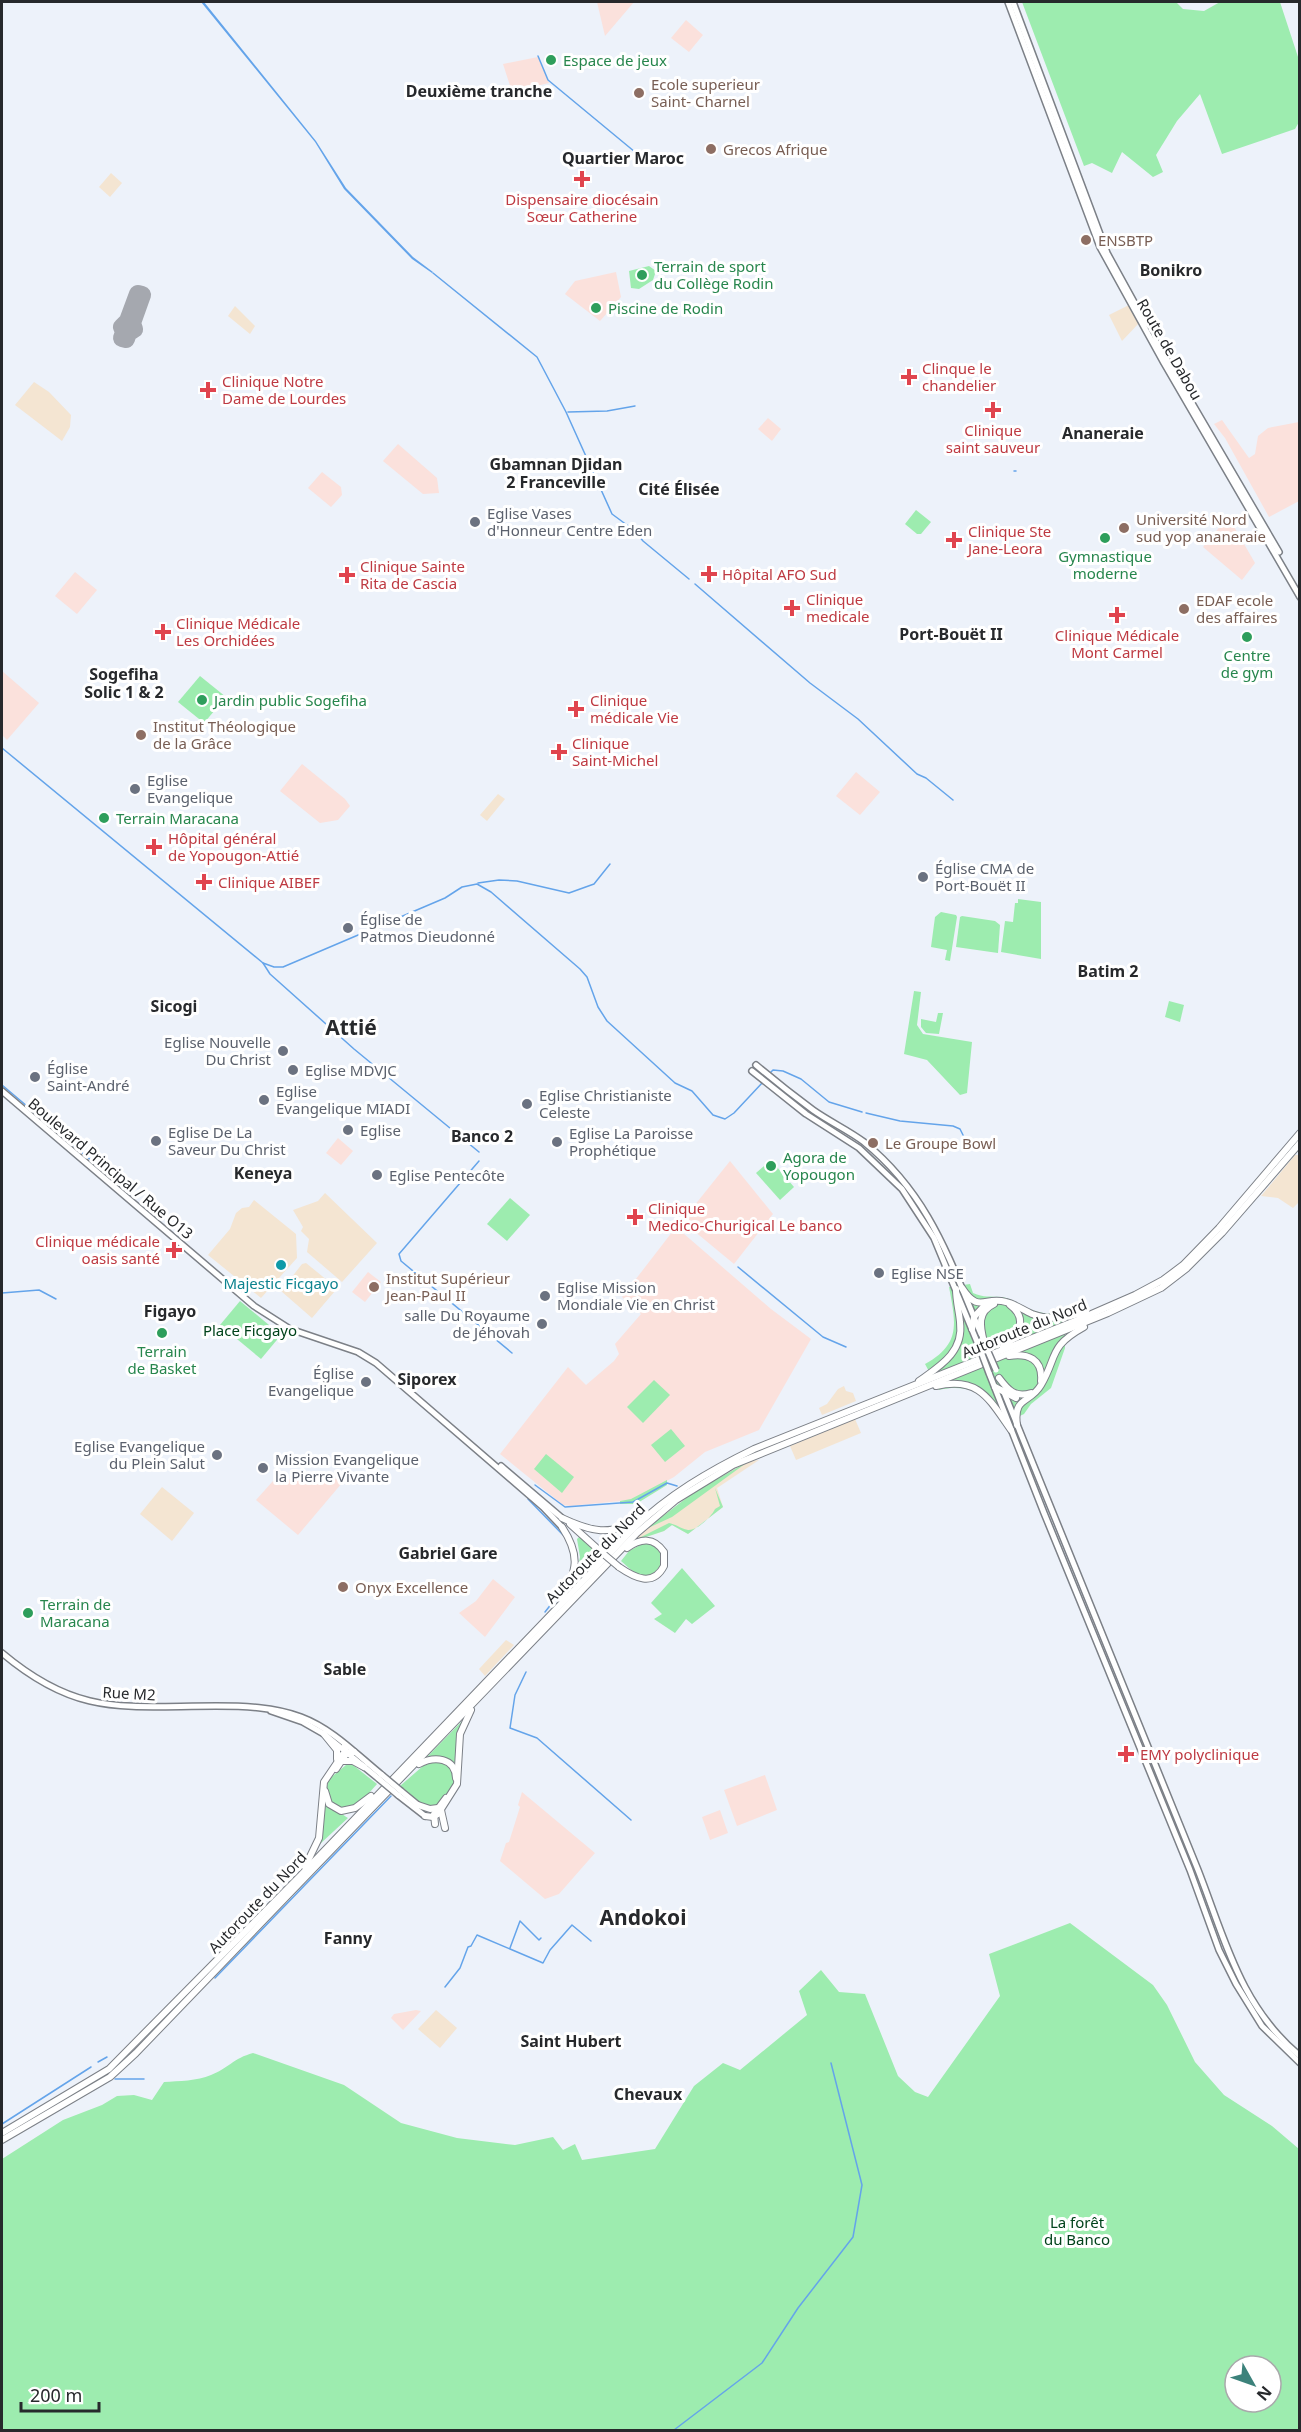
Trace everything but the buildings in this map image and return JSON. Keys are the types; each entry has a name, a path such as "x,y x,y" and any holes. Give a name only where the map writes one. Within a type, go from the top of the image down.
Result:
{"highway":[{"path":"1287,1148 1299,1125"},
{"name":"Autoroute du Nord","path":"1108,1310 1148,1289 1183,1265 1219,1228 1299,1133"},
{"name":"Autoroute du Nord","path":"2,2133 113,2071 411,1769 653,1518 676,1500 717,1474 787,1442 1161,1288 1187,1268 1222,1233 1299,1143"},
{"path":"959,1289 972,1301 988,1303 1003,1301 1032,1314 1056,1319 1108,1310"},
{"path":"912,1386 948,1360 955,1349 961,1324 959,1289"},
{"path":"972,1329 974,1317 988,1303"},
{"path":"985,1344 980,1324 982,1314 986,1309 1000,1303 1013,1307 1019,1316 1019,1330 995,1356"},
{"path":"1017,1425 1017,1408 1043,1383 1054,1352 1074,1332 1108,1310"},
{"path":"995,1356 1027,1355 1036,1360 1041,1373 1036,1388 1021,1395 1010,1392 999,1378"},
{"name":"Autoroute du Nord","path":"113,2071 648,1515 709,1471 754,1449 912,1386 995,1356"},
{"path":"910,1393 945,1384 969,1385 989,1398 1011,1430"},
{"path":"995,1386 1005,1394 1018,1399 1028,1397"},
{"path":"562,1518 581,1527 602,1531 621,1528 648,1515"},
{"path":"562,1518 619,1568 638,1578 656,1577 663,1569 665,1554 658,1544 644,1540 631,1545 615,1557"},
{"path":"557,1608 571,1581 576,1565 573,1544 562,1527"},
{"path":"445,1828 440,1809 459,1780 460,1734 476,1701"},
{"path":"300,1876 319,1838 323,1786 338,1754 324,1734"},
{"path":"348,1749 343,1761 325,1785 326,1798 333,1807 350,1810 382,1790"},
{"path":"333,1766 348,1749"},
{"path":"411,1769 427,1760 440,1758 448,1761 456,1774 455,1782 434,1821 425,1816"},
{"path":"343,1761 353,1761 364,1767"},
{"path":"418,1805 440,1809"},
{"name":"Autoroute du Nord","path":"2,2140 106,2075"}],"main road":[{"name":"Route de Dabou","path":"1008,2 1100,248 1299,596"},
{"name":"Route de Dabou","path":"1013,2 1107,253 1299,590"},
{"path":"756,1065 786,1099 853,1143 872,1159 902,1189 934,1238 985,1344 995,1386 1011,1430 1190,1870 1219,1950 1251,2010 1271,2036 1299,2063"},
{"path":"752,1071 863,1142 909,1186 940,1236 980,1349 999,1378 1202,1880 1229,1958 1261,2015 1299,2056"},
{"name":"Boulevard Principal / Rue O13","path":"2,1091 271,1317 299,1333 358,1352 397,1377 464,1437"},
{"path":"786,1099 791,1094"},
{"path":"464,1437 562,1518"},
{"path":"464,1437 562,1527"},
{"name":"Rue M2","path":"2,1653 46,1685 90,1702 112,1706 225,1706 269,1710"},
{"path":"269,1710 303,1722 324,1734 348,1749 364,1767 381,1778"},
{"path":"269,1710 288,1713 313,1722 348,1749 425,1816"},
{"path":"399,1793 418,1805"}],"shaded area":[{"path":"597,2 634,2 605,36"},
{"path":"686,20 703,35 689,52 671,38"},
{"path":"538,57 549,83 512,92 503,64"},
{"path":"111,173 122,183 110,197 99,187"},
{"path":"616,272 621,297 600,321 565,294 575,281"},
{"path":"1129,305 1140,322 1122,341 1109,315"},
{"path":"235,306 255,326 250,334 228,316"},
{"path":"34,382 49,392 71,415 70,427 62,441 15,405"},
{"path":"768,418 781,429 772,441 758,429"},
{"path":"1222,420 1249,458 1255,454 1258,436 1268,428 1299,422 1299,501 1269,517 1225,438 1214,424"},
{"path":"398,444 437,478 439,493 423,494 383,461"},
{"path":"322,472 341,487 342,495 331,507 308,488"},
{"path":"1227,518 1255,563 1242,580 1203,547"},
{"path":"75,572 97,590 77,614 55,596"},
{"path":"2,671 39,703 7,740 2,735"},
{"path":"302,764 345,799 350,806 338,820 320,823 280,791"},
{"path":"856,772 880,792 860,815 836,796"},
{"path":"498,794 505,799 487,821 480,815"},
{"path":"338,1138 353,1151 341,1165 326,1153"},
{"path":"1295,1155 1299,1155 1300,1201 1293,1208 1278,1198 1261,1196"},
{"path":"730,1161 773,1214 734,1264 682,1221"},
{"path":"325,1193 377,1243 342,1282 307,1252 309,1239 301,1231 303,1227 293,1210 318,1201"},
{"path":"254,1200 296,1234 297,1258 261,1298 208,1255 230,1229 236,1213 242,1208 249,1207"},
{"path":"676,1227 771,1309 811,1339 759,1430 705,1452 674,1477 631,1500 563,1505 500,1454 568,1367 586,1385 614,1361 619,1354 615,1344 641,1314 622,1297"},
{"path":"306,1263 333,1285 331,1287 335,1291 312,1318 281,1291 302,1264"},
{"name":"Institut Supérieur Jean-Paul II","path":"368,1272 381,1282 365,1302 352,1292"},
{"path":"844,1386 846,1391 853,1393 856,1401 822,1415 819,1408 827,1404 838,1389"},
{"path":"855,1419 861,1433 796,1460 790,1446"},
{"path":"759,1460 717,1488 723,1507 688,1534 672,1525 664,1531 631,1542 693,1493 749,1461"},
{"path":"331,1475 342,1483 298,1535 256,1500 273,1481"},
{"path":"162,1487 194,1513 172,1541 140,1514"},
{"path":"493,1579 515,1597 485,1637 459,1613 476,1601"},
{"path":"506,1640 514,1645 485,1676 479,1669"},
{"path":"765,1775 777,1810 737,1826 724,1790"},
{"path":"522,1792 595,1853 559,1894 545,1899 500,1861 506,1843 509,1842 520,1807 518,1805"},
{"path":"720,1810 728,1833 710,1840 702,1817"},
{"path":"436,2010 457,2028 440,2048 418,2029"},
{"path":"421,2011 403,2030 391,2018 394,2014"}],"green space":[{"path":"1022,2 1176,2 1183,9 1204,11 1220,2 1280,2 1299,60 1299,122 1295,129 1222,154 1200,94 1177,121 1156,155 1163,172 1153,177 1122,152 1112,173 1092,163 1084,166"},
{"name":"Terrain de sport du Collège Rodin","path":"649,266 656,271 653,280 639,289 631,288 629,271"},
{"path":"916,510 931,522 921,534 917,534 905,524"},
{"name":"Jardin public Sogefiha","path":"200,676 226,697 204,723 178,702"},
{"path":"1018,899 1041,902 1041,959 1001,952 1005,921 1013,922 1015,903 1018,903"},
{"path":"941,912 957,917 950,961 945,960 947,950 931,947 935,917"},
{"path":"962,916 995,921 1000,925 998,953 956,947"},
{"path":"914,991 921,992 917,1025 923,1034 972,1042 967,1093 960,1095 927,1060 904,1054"},
{"path":"1169,1001 1184,1005 1180,1022 1165,1017"},
{"path":"938,1013 943,1013 939,1034 926,1033 921,1027 921,1019 936,1022"},
{"path":"771,1160 794,1187 780,1200 756,1173"},
{"path":"510,1198 530,1215 507,1241 487,1224"},
{"path":"970,1284 973,1293 977,1295 1013,1300 1040,1312 1065,1314 1065,1348 1051,1388 1031,1404 1024,1414 1002,1424 991,1405 978,1394 961,1388 939,1390 925,1364 945,1349 953,1332 954,1322 949,1287"},
{"name":"Place Ficgayo","path":"240,1301 281,1335 261,1359 220,1325"},
{"path":"654,1380 670,1395 643,1423 627,1407"},
{"path":"671,1429 685,1446 665,1462 651,1445"},
{"path":"546,1454 574,1477 562,1493 534,1469"},
{"path":"749,1461 672,1517 646,1529 693,1493"},
{"path":"667,1480 667,1485 636,1504 620,1504 620,1501 631,1499"},
{"path":"715,1488 723,1507 708,1519 720,1506"},
{"path":"669,1523 688,1530 696,1528 688,1534 672,1525 664,1531 631,1542"},
{"path":"580,1536 603,1556 579,1579 576,1578 580,1557 577,1539"},
{"path":"646,1542 653,1543 663,1553 663,1566 651,1575 641,1576 621,1561 629,1551"},
{"path":"682,1568 715,1606 692,1624 686,1619 675,1633 654,1619 662,1614 651,1603"},
{"path":"464,1719 458,1734 457,1766 442,1757 425,1759"},
{"path":"436,1761 449,1765 454,1775 454,1783 446,1797 430,1807 420,1803 400,1786 423,1766"},
{"path":"346,1765 353,1765 377,1784 361,1802 345,1810 333,1806 326,1790 329,1779"},
{"path":"323,1801 333,1810 348,1818 320,1844"},
{"name":"La forêt du Banco","path":"1070,1923 1153,1985 1167,2005 1195,2062 1224,2095 1272,2126 1299,2149 1299,2430 2,2430 2,2159 63,2120 102,2105 117,2096 134,2095 152,2100 164,2082 206,2077 253,2053 344,2085 401,2123 457,2138 515,2145 553,2137 563,2150 575,2144 582,2160 655,2149 694,2086 723,2063 740,2070 807,2015 799,1991 821,1970 839,1992 865,1994 898,2076 915,2092 928,2097 1000,1996 989,1954"}],"water":[{"path":"201,2 204,2 316,141 346,188 413,257 432,273 412,259 344,189 315,142"}],"waterway":[{"path":"538,56 548,80 635,152"},
{"path":"433,273 537,357 566,412 612,514 635,531 643,541 689,579"},
{"path":"568,412 607,411 635,406"},
{"path":"695,584 810,683 858,719 917,774 926,778 953,800"},
{"path":"2,748 263,963 270,974 354,1049 479,1152"},
{"path":"478,883 499,880 517,881 569,893 594,884 610,864"},
{"path":"263,963 283,967 445,898 462,887 477,884 491,892 580,969 587,977 598,1007 607,1021 675,1083 692,1091 713,1115 725,1119 734,1113 763,1082"},
{"path":"769,1074 773,1070 783,1071 801,1079 829,1102 862,1112"},
{"path":"2,1085 118,1183"},
{"path":"866,1113 900,1121 953,1126 960,1129 963,1135"},
{"path":"479,1161 399,1254 401,1261 512,1353"},
{"path":"738,1267 823,1337 846,1347"},
{"path":"2,1293 39,1290 56,1299"},
{"path":"535,1485 565,1507 633,1502 667,1483 677,1486"},
{"path":"528,1499 565,1537"},
{"path":"545,1612 563,1589"},
{"path":"526,1672 515,1695 510,1728 537,1738 631,1820"},
{"path":"215,1978 391,1796"},
{"path":"510,1948 520,1921 539,1940 541,1938"},
{"path":"445,1987 460,1968 468,1947 477,1935 543,1963 550,1950 572,1925 591,1941"},
{"path":"98,2062 107,2057"},
{"path":"674,2430 762,2363 798,2308 853,2237 862,2185 831,2063"},
{"path":"2,2124 91,2067"},
{"path":"115,2079 144,2079"}],"runway":[{"path":"138,294 142,295 132,323 134,329 128,333 126,339 122,338 124,332 122,327 128,321 138,294"}],"place":[{"name":"Espace de jeux","path":"551,60"},
{"name":"Ecole superieur Saint- Charnel","path":"639,93"},
{"name":"Grecos Afrique","path":"711,149"},
{"name":"Dispensaire diocésain Sœur Catherine","path":"582,179"},
{"name":"ENSBTP","path":"1086,240"},
{"name":"Terrain de sport du Collège Rodin","path":"642,275"},
{"name":"Piscine de Rodin","path":"596,308"},
{"name":"Clinque le chandelier","path":"909,377"},
{"name":"Clinique Notre Dame de Lourdes","path":"208,390"},
{"name":"Clinique saint sauveur","path":"993,410"},
{"name":"Eglise Vases d'Honneur Centre Eden","path":"475,522"},
{"name":"Université Nord sud yop ananeraie","path":"1124,528"},
{"name":"Gymnastique moderne","path":"1105,538"},
{"name":"Clinique Ste Jane-Leora","path":"954,540"},
{"name":"Hôpital AFO Sud","path":"709,574"},
{"name":"Clinique Sainte Rita de Cascia","path":"347,575"},
{"name":"Clinique medicale","path":"792,608"},
{"name":"EDAF ecole des affaires","path":"1184,609"},
{"name":"Clinique Médicale Mont Carmel","path":"1117,615"},
{"name":"Clinique Médicale Les Orchidées","path":"163,632"},
{"name":"Centre de gym","path":"1247,637"},
{"name":"Jardin public Sogefiha","path":"202,700"},
{"name":"Clinique médicale Vie","path":"576,709"},
{"name":"Institut Théologique de la Grâce","path":"141,735"},
{"name":"Clinique Saint-Michel","path":"559,752"},
{"name":"Eglise Evangelique","path":"135,789"},
{"name":"Terrain Maracana","path":"104,818"},
{"name":"Hôpital général de Yopougon-Attié","path":"154,847"},
{"name":"Église CMA de Port-Bouët II","path":"923,877"},
{"name":"Clinique AIBEF","path":"204,882"},
{"name":"Église de Patmos Dieudonné","path":"348,928"},
{"name":"Eglise Nouvelle Du Christ","path":"283,1051"},
{"name":"Eglise MDVJC","path":"293,1070"},
{"name":"Église Saint-André","path":"35,1077"},
{"name":"Eglise Evangelique MIADI","path":"264,1100"},
{"name":"Eglise Christianiste Celeste","path":"527,1104"},
{"name":"Eglise","path":"348,1130"},
{"name":"Eglise De La Saveur Du Christ","path":"156,1141"},
{"name":"Eglise La Paroisse Prophétique","path":"557,1142"},
{"name":"Le Groupe Bowl","path":"873,1143"},
{"name":"Agora de Yopougon","path":"771,1166"},
{"name":"Eglise Pentecôte","path":"377,1175"},
{"name":"Clinique Medico-Churigical Le banco","path":"635,1217"},
{"name":"Clinique médicale oasis santé","path":"174,1250"},
{"name":"Majestic Ficgayo","path":"281,1265"},
{"name":"Eglise NSE","path":"879,1273"},
{"name":"Institut Supérieur Jean-Paul II","path":"374,1287"},
{"name":"Eglise Mission Mondiale Vie en Christ","path":"545,1296"},
{"name":"salle Du Royaume de Jéhovah","path":"542,1324"},
{"name":"Terrain de Basket","path":"162,1333"},
{"name":"Église Evangelique","path":"366,1382"},
{"name":"Eglise Evangelique du Plein Salut","path":"217,1455"},
{"name":"Mission Evangelique la Pierre Vivante","path":"263,1468"},
{"name":"Onyx Excellence","path":"343,1587"},
{"name":"Terrain de Maracana","path":"28,1613"},
{"name":"EMY polyclinique","path":"1126,1754"}],"district":[{"name":"Deuxième tranche","path":"479,91"},
{"name":"Quartier Maroc","path":"623,158"},
{"name":"Bonikro","path":"1171,270"},
{"name":"Ananeraie","path":"1103,433"},
{"name":"Gbamnan Djidan 2 Franceville","path":"556,473"},
{"name":"Cité Élisée","path":"679,489"},
{"name":"Port-Bouët II","path":"951,634"},
{"name":"Sogefiha Solic 1 & 2","path":"124,683"},
{"name":"Batim 2","path":"1108,971"},
{"name":"Sicogi","path":"174,1006"},
{"name":"Attié","path":"351,1027"},
{"name":"Banco 2","path":"482,1136"},
{"name":"Keneya","path":"263,1173"},
{"name":"Figayo","path":"170,1311"},
{"name":"Siporex","path":"427,1379"},
{"name":"Gabriel Gare","path":"448,1553"},
{"name":"Sable","path":"345,1669"},
{"name":"Andokoi","path":"643,1917"},
{"name":"Fanny","path":"348,1938"},
{"name":"Saint Hubert","path":"571,2041"},
{"name":"Chevaux","path":"648,2094"}]}
